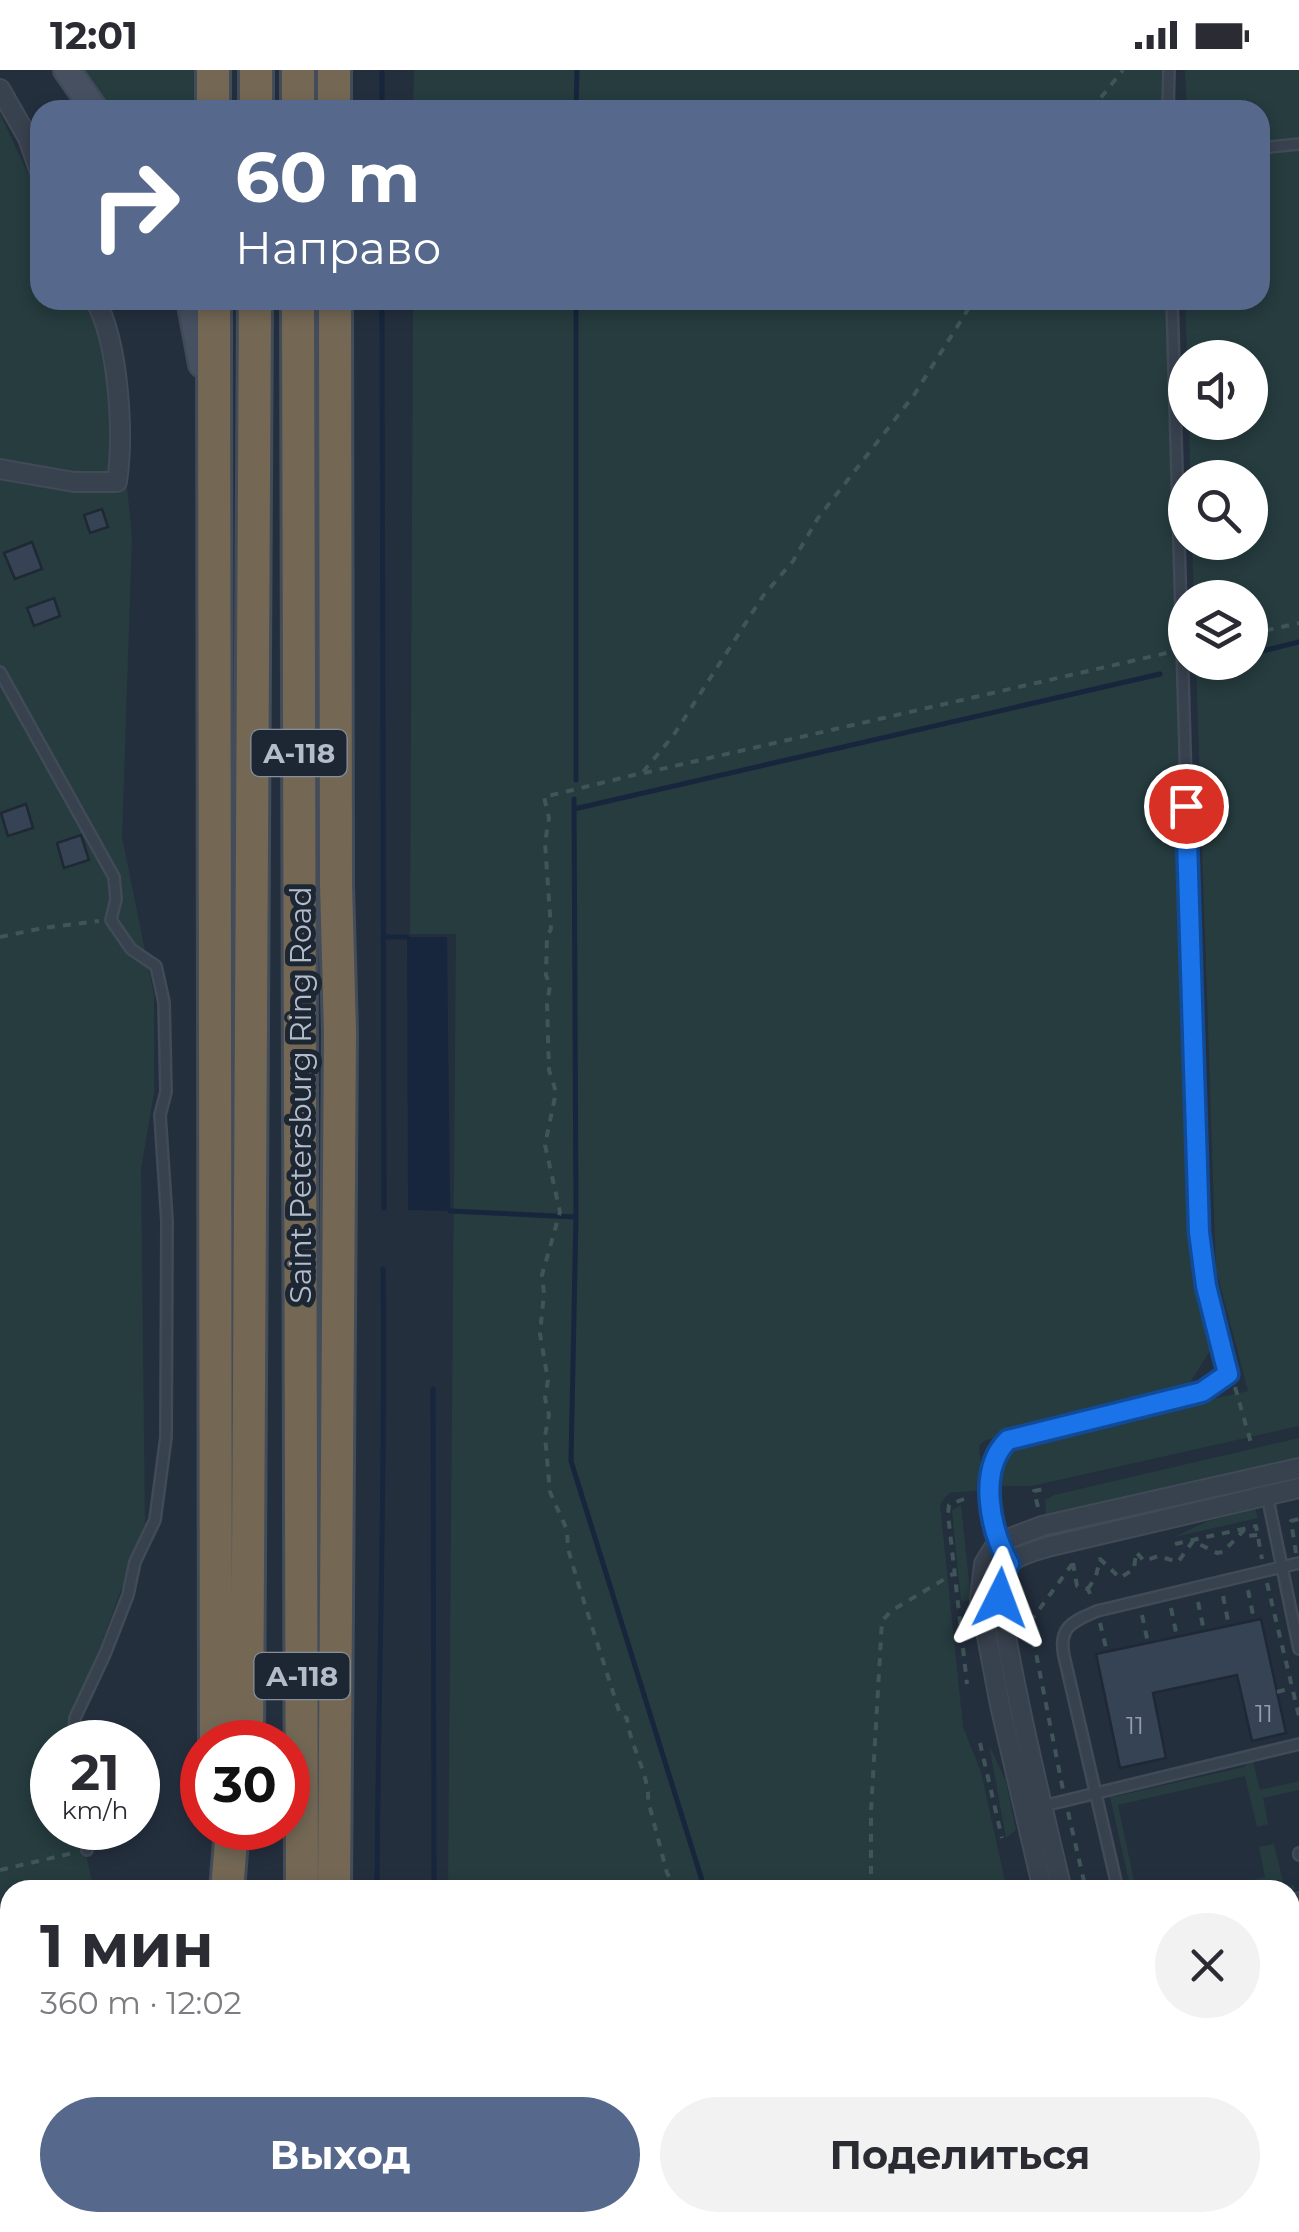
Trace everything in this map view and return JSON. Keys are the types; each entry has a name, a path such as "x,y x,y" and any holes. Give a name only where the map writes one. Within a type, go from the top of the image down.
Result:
{"highway":[{"path":"213,70 213,100"},
{"path":"256,70 256,100"},
{"path":"298,70 298,100"},
{"path":"334,70 334,100"},
{"path":"214,310 216,1720"},
{"name":"Saint Petersburg Ring Road","path":"247,1720 255,310"},
{"name":"Saint Petersburg Ring Road","path":"298,310 302,1880"},
{"path":"334,1880 340,1032 335,310"},
{"path":"301,1206 336,884"},
{"path":"241,1720 247,1650"},
{"path":"216,1850 216,1880"},
{"path":"228,1880 230,1850"},
{"path":"248,1850 248,1880"}],"main road":[{"path":"68,70 88,100"},
{"path":"192,310 214,484"}],"street":[{"path":"0,89 30,144"},
{"path":"0,469 74,482 117,482 122,452 116,384 101,310"},
{"path":"1042,1880 1000,1598 1002,1574 1009,1564 1047,1547 1265,1486 1299,1468"},
{"path":"1058,1880 1033,1808 980,1599 984,1564 998,1543 1042,1526 1265,1486 1299,1488"}],"lane":[{"path":"1168,100 1169,70"},
{"path":"1270,147 1299,144"},
{"path":"1172,310 1178,580"},
{"path":"0,672 114,876 116,899 111,920 131,949 156,966 164,1002 166,1092 160,1115 167,1221 168,1397 155,1520 135,1562 128,1595 105,1654 75,1720"},
{"path":"1009,1564 998,1543 990,1497 996,1452 1008,1440 1202,1392 1228,1374 1206,1286 1199,1232 1181,680"},
{"path":"1265,1486 1299,1649"},
{"path":"1116,1880 1061,1644 1062,1633 1068,1624 1097,1611 1298,1561"},
{"path":"1033,1808 1299,1744"}],"path":[{"path":"1100,100 1123,70"},
{"path":"642,774 673,736 818,518 914,395 968,310"},
{"path":"1268,630 1299,623"},
{"path":"672,1880 627,1718 620,1714 579,1586 567,1530 550,1492 545,1436 548,1380 540,1322 542,1275 560,1215 545,1145 556,1092 548,1053 550,986 546,975 547,936 551,929 544,797 1168,653"},
{"path":"0,937 111,920"},
{"path":"1228,1374 1251,1443"},
{"path":"1040,1518 1034,1492 1048,1488"},
{"path":"964,1498 950,1505 948,1514 967,1684"},
{"path":"1298,1520 1291,1521 1298,1561"},
{"path":"1244,1530 1247,1536 1258,1535 1263,1564"},
{"path":"1193,1540 1217,1553 1224,1552 1244,1530"},
{"path":"1175,1544 1244,1530"},
{"path":"1088,1590 1100,1559 1120,1578 1134,1569 1136,1552 1144,1562 1158,1556 1178,1562 1193,1540"},
{"path":"1030,1622 1074,1564 1077,1586 1088,1590 1093,1601"},
{"path":"871,1880 882,1621 891,1611 952,1574"},
{"path":"1267,1583 1299,1716"},
{"path":"1248,1590 1254,1620"},
{"path":"1223,1596 1230,1626"},
{"path":"1198,1602 1204,1631"},
{"path":"1026,1608 1065,1794"},
{"path":"1171,1608 1177,1637"},
{"path":"1142,1615 1148,1643"},
{"path":"1100,1624 1107,1652"},
{"path":"1277,1692 1292,1688"},
{"path":"980,1743 1002,1838"},
{"path":"1068,1808 1084,1880"},
{"path":"0,1870 87,1850"}],"green space":[{"path":"85,70 205,70 206,100 106,100"},
{"path":"414,70 1163,70 1164,100 413,100"},
{"path":"1185,70 1299,70 1299,1426 1032,1486 999,1486 1012,1447 1248,1391 1216,1270 1197,680 1268,680 1268,580 1193,580 1193,560 1268,560 1268,460 1190,460 1189,440 1268,440 1268,340 1186,340 1185,310 1270,310 1270,100 1186,100"},
{"path":"0,114 30,178 30,310 91,310 119,407 132,537 122,837 154,995 154,1093 141,1169 145,1525 73,1720 30,1720 30,1850 85,1850 92,1880 0,1880"},
{"path":"413,310 1169,310 1168,440 1173,440 1174,460 1168,460 1168,560 1177,560 1177,580 1168,580 1168,680 1180,680 1194,1253 1213,1346 1184,1392 986,1440 979,1445 983,1490 949,1493 940,1504 963,1727 981,1772 1005,1880 448,1880 456,934 410,934"},
{"path":"1299,1438 1299,1457 1046,1515 1045,1500 1054,1495"},
{"path":"961,1505 971,1600 961,1601 952,1510"},
{"path":"1255,1508 1258,1518 1174,1537 1206,1522"},
{"path":"989,1745 1006,1781 1016,1830 1006,1838"},
{"path":"1253,1761 1260,1790 1299,1781 1299,1790 1263,1798 1268,1824 1257,1827 1245,1776 1118,1805 1134,1880 1129,1880 1111,1789 1113,1797 1244,1767"},
{"path":"1274,1844 1283,1880 1252,1880 1265,1877 1259,1847"}],"water":[{"path":"407,937 447,937 450,1211 408,1210"}],"building":[{"path":"102,509 108,527 90,533 84,515"},
{"path":"32,542 42,569 15,579 4,553"},
{"path":"54,598 60,616 34,626 27,608"},
{"path":"26,804 33,828 8,836 1,813"},
{"path":"81,835 89,860 64,868 57,843"},
{"path":"1261,1619 1286,1733 1252,1741 1237,1675 1153,1693 1166,1758 1120,1768 1096,1654"}],"waterway":[{"path":"382,70 382,100"},
{"path":"576,100 577,70"},
{"path":"382,310 384,1208"},
{"path":"576,310 576,780"},
{"path":"1268,650 1299,642"},
{"path":"574,809 1160,674"},
{"path":"574,799 576,1217 571,1461 702,1880"},
{"path":"383,937 407,937"},
{"path":"450,1211 576,1217"},
{"path":"377,1880 383,1269"},
{"path":"433,1389 434,1880"}],"route":[{"path":"1000,1598 999,1584 1009,1564 998,1543 990,1497 996,1452 1008,1440 1202,1392 1228,1374 1206,1286 1199,1232 1186,806"}]}
